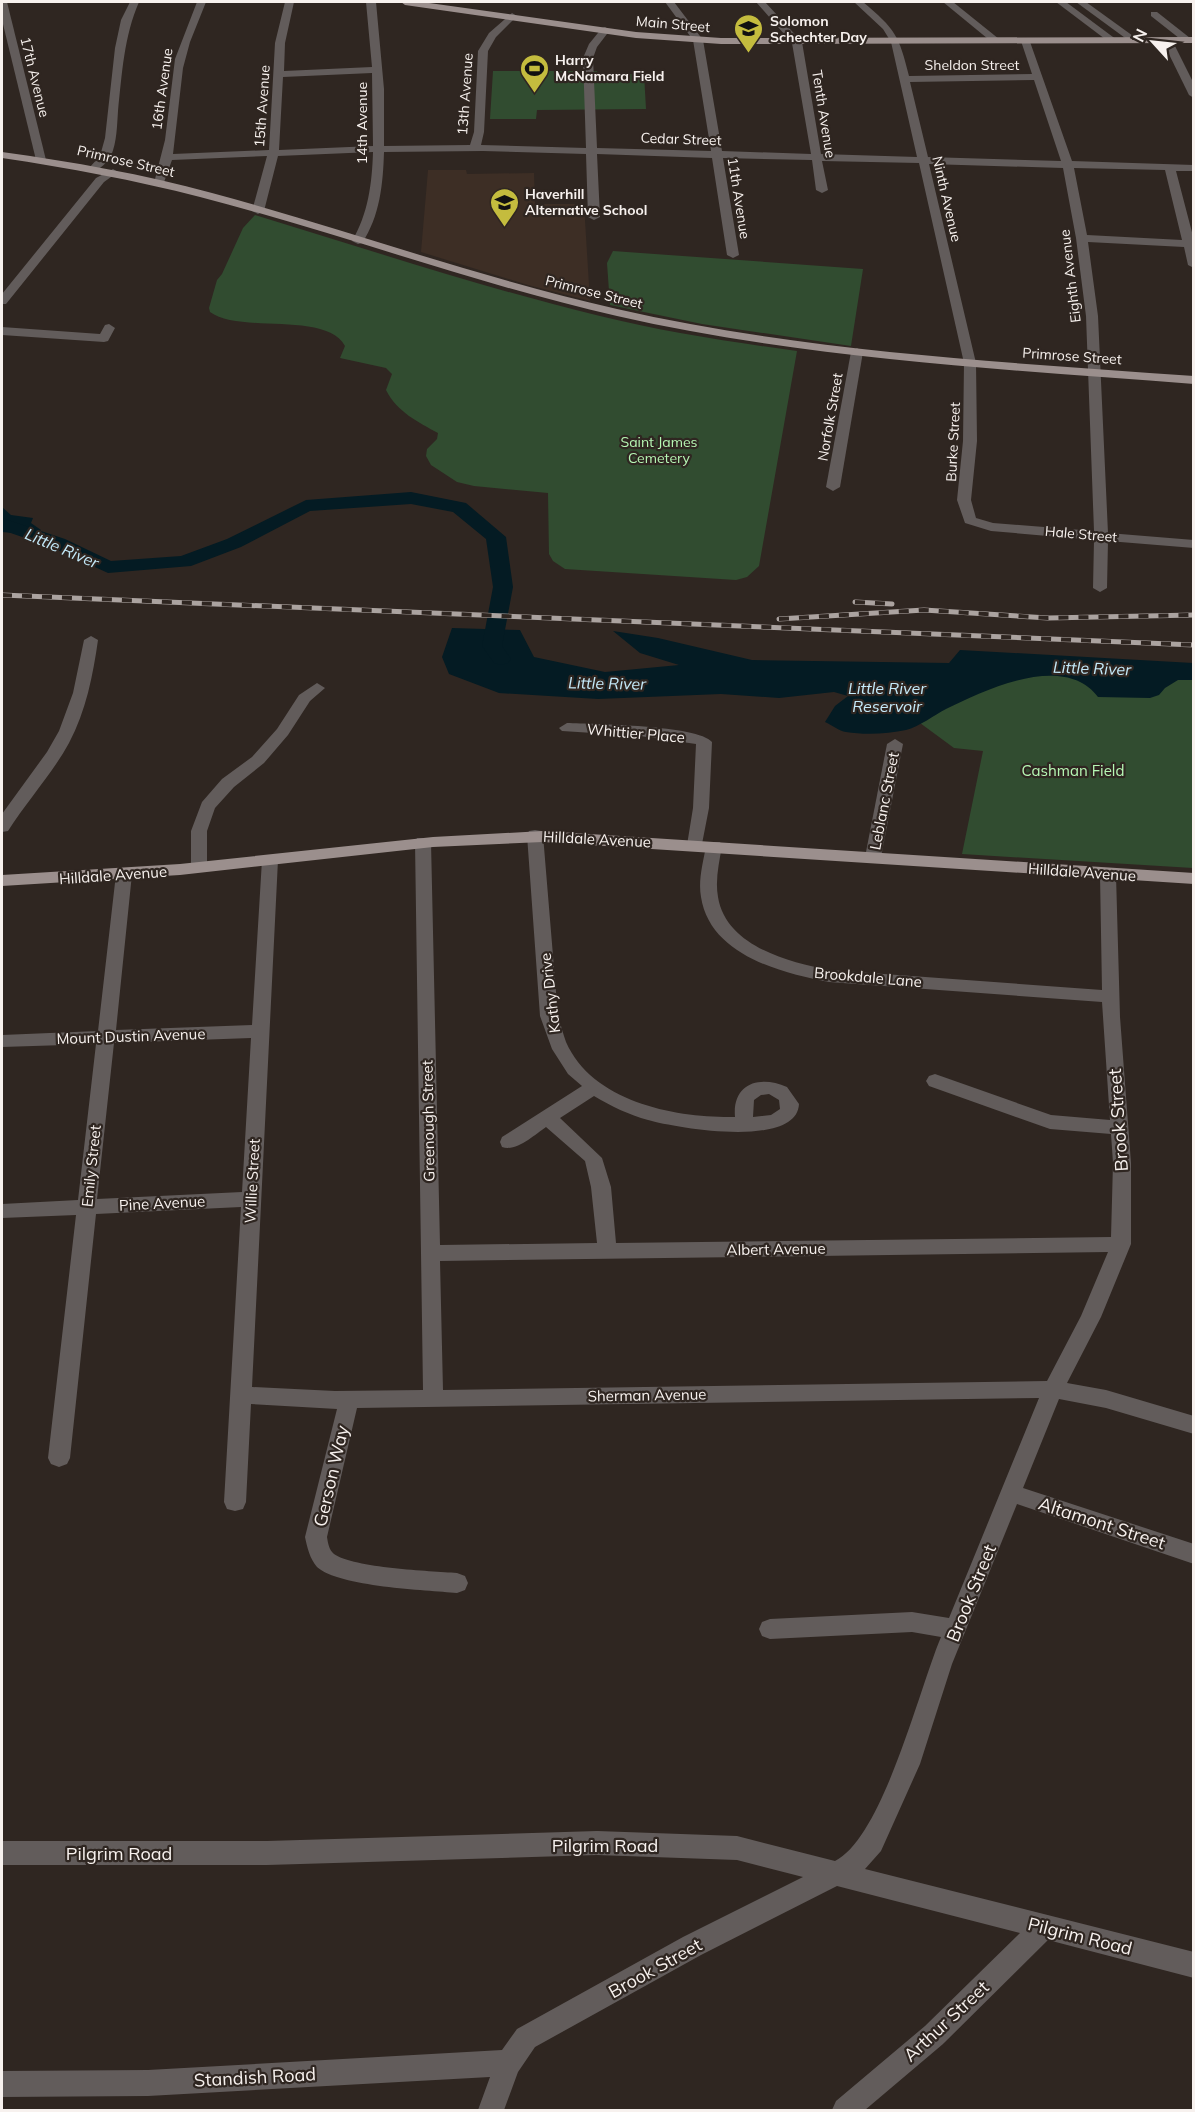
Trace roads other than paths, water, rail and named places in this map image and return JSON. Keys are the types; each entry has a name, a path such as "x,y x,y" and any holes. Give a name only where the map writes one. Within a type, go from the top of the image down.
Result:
{"main road":[{"name":"Main Street","path":"405,2 509,13 605,30 698,40 797,42 1190,40"},
{"name":"Primrose Street","path":"2,155 94,168 159,183 599,309 704,331 856,352 1194,380"},
{"name":"Hilldale Avenue","path":"2,881 198,868 423,842 490,836 535,835 1194,879"}],"street":[{"name":"17th Avenue","path":"2,2 41,160"},
{"path":"94,168 105,157 110,138 118,56 126,20 134,2"},
{"name":"16th Avenue","path":"159,183 167,158 178,69 184,43 201,2"},
{"name":"15th Avenue","path":"258,211 274,154 280,43 289,2"},
{"name":"14th Avenue","path":"358,241 365,232 370,219 379,149 376,36 371,2"},
{"path":"669,2 698,40"},
{"path":"760,2 797,42"},
{"path":"858,2 887,27 896,42"},
{"path":"948,2 996,41"},
{"path":"1061,2 1112,40"},
{"path":"1081,2 1136,40"},
{"name":"13th Avenue","path":"475,148 479,132 483,51 509,13"},
{"path":"1154,14 1190,40"},
{"path":"594,217 588,58 592,46 605,30"},
{"name":"11th Avenue","path":"698,40 733,255"},
{"path":"1167,40 1194,95"},
{"name":"Eighth Avenue","path":"1026,41 1068,165 1082,238 1092,316 1101,535 1100,588"},
{"name":"Tenth Avenue","path":"797,42 822,190"},
{"name":"Ninth Avenue","path":"896,42 970,363"},
{"path":"279,74 377,70"},
{"name":"Sheldon Street","path":"904,79 1039,78"},
{"name":"Cedar Street","path":"167,158 379,149 475,148 1194,168"},
{"path":"1170,167 1191,244 1194,265"},
{"path":"2,301 100,180 113,172"},
{"path":"1082,238 1191,244"},
{"path":"2,331 104,338 109,328"},
{"name":"Norfolk Street","path":"833,487 856,352"},
{"name":"Burke Street","path":"970,363 970,441 964,500 970,520"},
{"name":"Hale Street","path":"970,520 991,527 1194,544"},
{"path":"2,827 11,810 61,743 87,674 91,640"},
{"path":"198,868 200,831 208,806 228,783 258,760 284,732 304,698 317,688"},
{"name":"Whittier Place","path":"567,728 640,731 696,738 704,742 701,807 695,845"},
{"name":"Leblanc Street","path":"873,857 894,744"},
{"name":"Kathy Drive","path":"535,835 551,1028 563,1054 581,1075 629,1107 656,1116 698,1123 745,1124"},
{"name":"Greenough Street","path":"423,842 433,1399"},
{"name":"Brookdale Lane","path":"714,846 709,881 712,909 723,926 749,950 780,964 830,976 1111,997"},
{"name":"Willie Street","path":"234,1502 270,860"},
{"name":"Emily Street","path":"59,1458 124,874"},
{"name":"Brook Street","path":"491,2110 509,2063 516,2049 526,2038 692,1946 852,1865 872,1843 908,1764 941,1664 1053,1389 1092,1317 1120,1244 1122,1163 1111,997 1108,875"},
{"name":"Mount Dustin Avenue","path":"2,1041 261,1031"},
{"path":"935,1082 1050,1122 1120,1128"},
{"path":"510,1142 595,1086"},
{"path":"547,1117 593,1158 601,1187 607,1251"},
{"name":"Pine Avenue","path":"2,1212 252,1199"},
{"name":"Albert Avenue","path":"431,1253 1120,1244"},
{"name":"Sherman Avenue","path":"241,1395 349,1400 1053,1389 1106,1399 1194,1425"},
{"name":"Gerson Way","path":"349,1400 316,1538 318,1551 327,1562 359,1571 457,1583"},
{"name":"Altamont Street","path":"1011,1493 1194,1554"},
{"path":"770,1629 912,1622 956,1629"},
{"name":"Pilgrim Road","path":"2,1854 267,1853 597,1843 737,1848 839,1872 1194,1965"},
{"name":"Arthur Street","path":"844,2110 933,2035 1044,1927"},
{"name":"Standish Road","path":"2,2084 148,2083 509,2063"}],"water":[{"path":"2,507 11,515 33,518 31,523 41,530 36,535 2,532"},
{"name":"Little River Reservoir","path":"452,628 520,630 534,657 605,672 679,665 640,653 613,631 658,638 752,660 949,663 960,650 1193,663 1193,680 1178,680 1159,695 1150,698 1098,697 1084,684 1066,677 1046,676 1025,679 982,692 906,730 860,734 843,731 825,722 835,706 848,696 834,692 779,698 721,694 598,699 499,693 449,674 442,657"}],"waterway":[{"name":"Little River","path":"2,524 58,543 108,567 184,562 234,543 306,506 411,498 459,507 496,537 503,587 492,646 501,659"}],"railway":[{"path":"2,595 1194,645"},
{"path":"855,602 892,604"},
{"path":"779,619 924,610 1048,618 1194,615"}],"place":[{"name":"Solomon Schechter Day","path":"749,54"},
{"name":"Harry McNamara Field","path":"534,94"},
{"name":"Haverhill Alternative School","path":"504,228"}],"park label":[{"name":"Saint James Cemetery","path":"659,450"},
{"name":"Cashman Field","path":"1073,770"}]}
